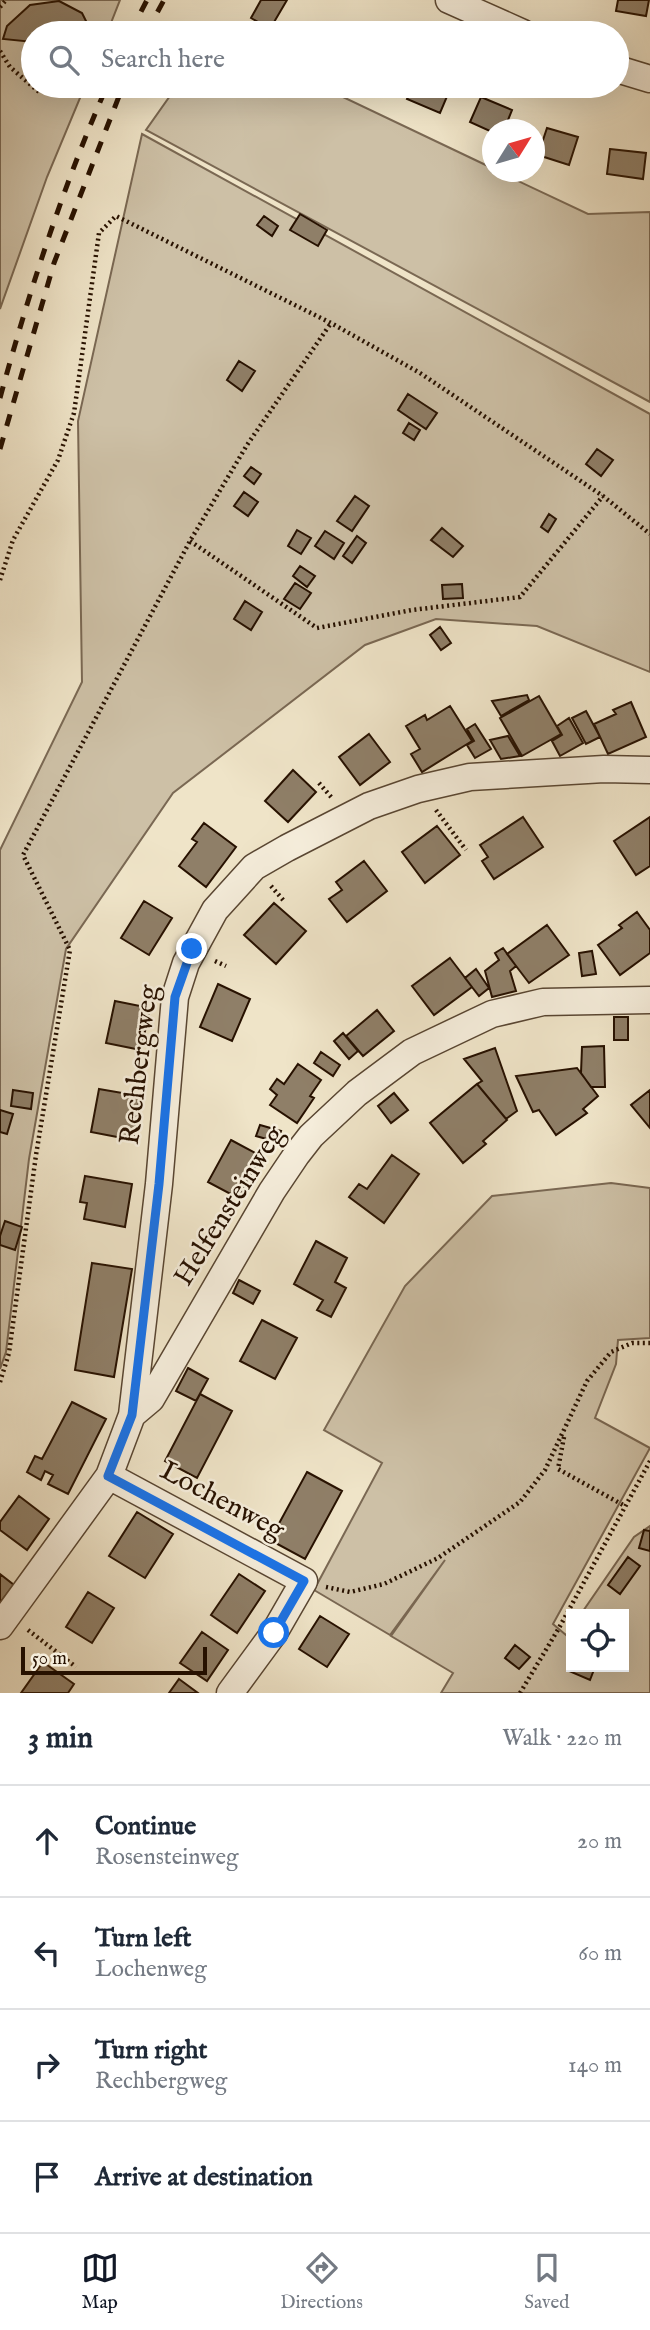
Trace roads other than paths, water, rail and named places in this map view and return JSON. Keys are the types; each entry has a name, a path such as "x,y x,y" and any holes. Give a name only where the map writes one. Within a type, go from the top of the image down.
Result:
{"street":[{"path":"449,0 496,21"},
{"path":"629,73 650,79"},
{"name":"Rechbergweg","path":"4,1621 108,1476 132,1415 159,1184 175,997 192,949 215,910 254,867 369,806 425,788 470,777 496,775 604,769 650,771"},
{"name":"Helfensteinweg","path":"132,1415 151,1399 272,1191 297,1154 311,1136 357,1093 412,1052 492,1014 543,1002 650,1000"},
{"name":"Lochenweg","path":"108,1476 304,1581 274,1633 230,1693"}],"railway":[{"path":"136,21 147,0"},
{"path":"153,21 164,0"},
{"path":"0,398 48,240 102,98"},
{"path":"0,449 54,263 118,98"}]}
